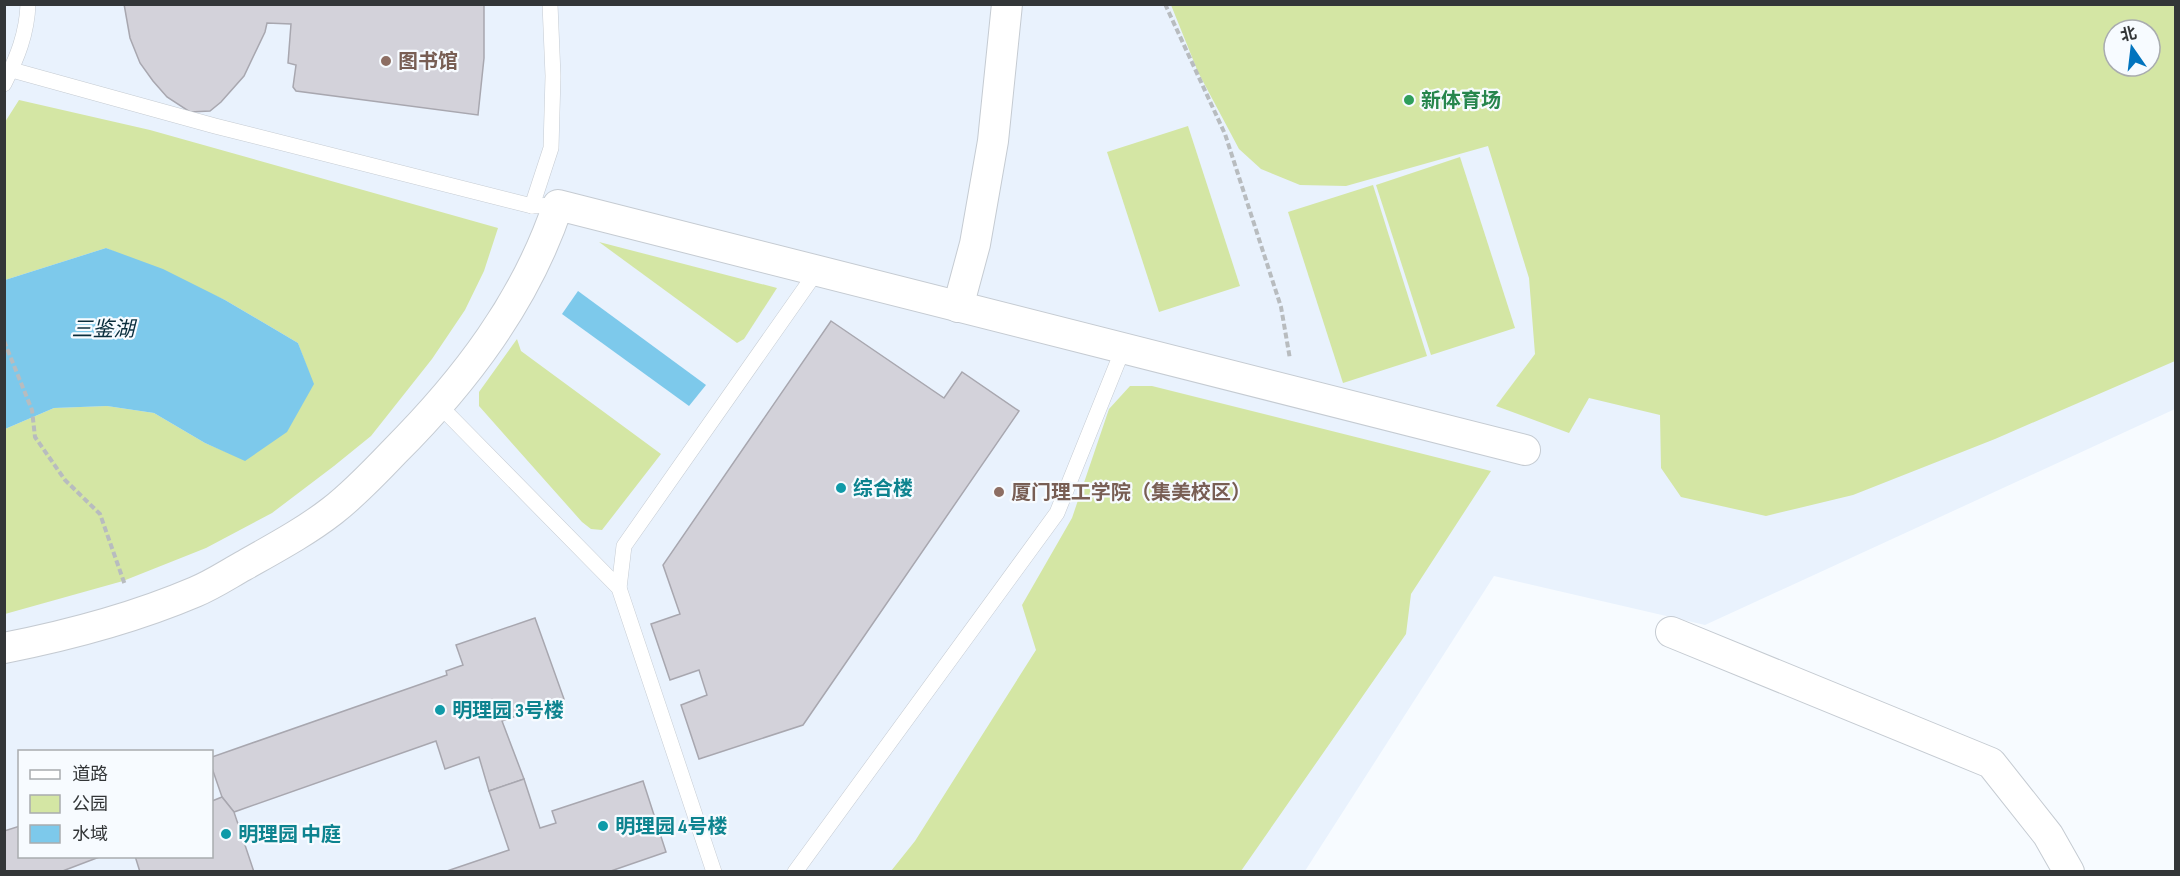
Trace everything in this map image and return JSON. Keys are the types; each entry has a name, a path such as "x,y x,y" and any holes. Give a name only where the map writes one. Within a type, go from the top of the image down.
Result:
{"street":[{"path":"958,307 975,244 993,141 1007,4"},
{"path":"4,648 46,640 136,615 198,591 266,553 332,512 377,470 465,376 531,270 549,231 545,206 817,271 1525,450"},
{"path":"1671,632 1991,763 2048,835 2069,872"}],"lane":[{"path":"4,84 19,54 27,20 28,4"},
{"path":"12,70 226,129 545,206 551,148 553,76 550,4"},
{"path":"714,872 619,588 624,546 817,271"},
{"path":"795,872 1057,513 1123,349"},
{"path":"439,405 619,588"}],"path":[{"path":"1165,4 1225,134 1281,307 1296,392"},
{"path":"4,341 32,410 34,437 65,480 100,514 136,615"}],"shaded area":[{"name":"厦门理工学院（集美校区）","path":"5,5 2175,5 2175,409 1705,625 1494,576 1305,871 5,872"}],"green space":[{"path":"1171,5 2175,5 2175,361 1995,439 1853,495 1766,516 1681,497 1661,468 1660,415 1589,398 1569,433 1496,406 1535,354 1529,278 1488,146 1346,186 1300,185 1261,169 1239,149 1198,72"},
{"path":"19,100 150,130 498,228 484,271 465,310 432,359 371,436 334,466 272,513 206,548 123,581 5,614 5,429 54,408 107,406 154,413 205,443 245,460 313,384 298,343 225,300 106,248 5,280 5,122"},
{"path":"1188,126 1240,286 1159,312 1107,152"},
{"path":"1460,157 1515,328 1431,355 1376,185"},
{"path":"1373,185 1427,356 1343,383 1288,212"},
{"path":"599,242 777,288 744,339 737,343"},
{"path":"517,339 521,351 661,454 602,530 591,529 582,522 479,406 479,392"},
{"path":"1130,386 1152,386 1491,471 1411,594 1406,634 1241,871 891,871 915,841 1036,650 1022,605 1072,518 1109,409"}],"water":[{"name":"三鉴湖","path":"106,248 163,269 225,300 298,343 314,384 287,432 245,461 205,443 154,413 107,406 54,408 5,429 5,280"},
{"path":"578,291 706,385 689,406 562,314"}],"building":[{"name":"图书馆","path":"124,4 484,4 484,58 478,115 296,91 293,87 296,65 288,63 291,24 267,23 244,76 210,111 190,112 167,97 140,63 130,38"},
{"name":"综合楼","path":"831,321 944,398 962,372 1019,411 803,725 699,759 681,705 707,695 699,670 670,680 651,624 680,614 663,565"},
{"name":"明理园 3号楼","path":"535,618 564,699 502,721 524,779 489,791 479,757 445,769 436,741 234,812 222,797 213,771 213,757 447,675 446,671 463,665 456,645"},
{"name":"明理园 4号楼","path":"524,779 540,828 556,823 552,811 643,781 666,852 608,872 444,872 509,850 489,791"},
{"name":"明理园 中庭","path":"222,797 234,812 254,872 140,872 136,858 213,858 213,801"},
{"path":"18,827 18,858 97,858 60,872 4,872 4,831"}],"place":[{"name":"图书馆","path":"386,61"},
{"name":"新体育场","path":"1409,100"},
{"name":"综合楼","path":"841,488"},
{"name":"厦门理工学院（集美校区）","path":"999,492"},
{"name":"明理园 3号楼","path":"440,710"},
{"name":"明理园 4号楼","path":"603,826"},
{"name":"明理园 中庭","path":"226,834"}]}
